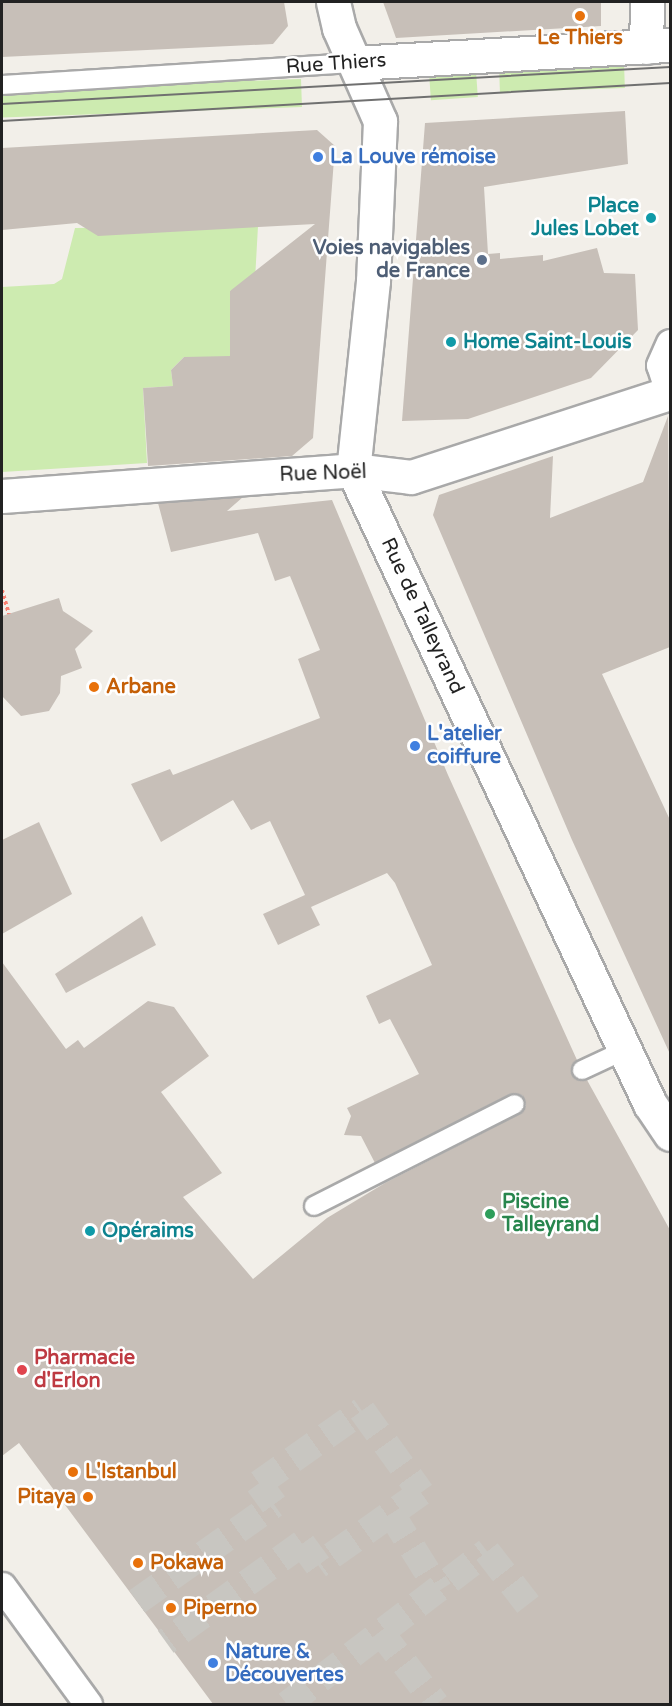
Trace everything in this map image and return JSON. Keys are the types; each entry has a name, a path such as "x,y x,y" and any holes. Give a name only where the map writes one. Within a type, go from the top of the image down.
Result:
{"street":[{"path":"333,2 355,63 380,121 373,282 353,470"},
{"path":"647,2 658,46"},
{"name":"Rue Thiers","path":"355,63 658,46"},
{"path":"670,343 660,365 670,393"},
{"name":"Rue Noël","path":"2,496 353,470 411,477 670,393"},
{"name":"Rue de Talleyrand","path":"353,470 625,1050 670,1134"},
{"path":"2,1586 88,1704"}],"lane":[{"name":"Rue Thiers","path":"2,85 355,63"},
{"path":"582,1070 625,1050"},
{"path":"314,1206 515,1104"}],"path":[{"path":"2,590 9,614"}],"green space":[{"path":"624,63 625,88 500,92 499,67"},
{"path":"476,71 478,97 431,100 429,74"},
{"path":"301,79 302,107 2,117 2,89"},
{"path":"258,226 255,280 230,291 230,322 242,338 230,372 184,357 171,370 173,386 143,388 147,463 2,472 2,287 54,284 62,279 75,228"}],"building":[{"path":"2,2 284,2 288,26 273,44 2,57"},
{"path":"383,2 601,2 601,26 396,38"},
{"path":"625,111 628,164 484,187 488,254 500,253 500,259 543,255 543,261 597,248 604,273 635,274 638,330 591,378 468,419 402,421 425,123"},
{"path":"317,130 335,146 313,438 292,456 148,466 143,388 173,386 171,370 184,357 230,356 230,291 315,224 98,236 77,223 2,230 2,148"},
{"path":"668,416 670,647 602,674 670,820 670,1054 572,840 433,515 439,495 553,456 550,518 643,482"},
{"path":"243,497 227,511 332,500 448,775 577,1060 572,1074 587,1080 670,1230 670,1704 213,1704 19,1443 2,1456 2,962 66,1049 78,1040 84,1048 148,1001 174,1007 209,1056 161,1092 222,1173 183,1197 253,1279 327,1218 385,1183 520,1114 526,1105 522,1095 510,1094 375,1163 361,1136 344,1135 351,1116 347,1108 419,1074 390,1019 379,1024 366,996 432,965 395,883 387,873 311,907 320,925 278,945 263,914 305,895 270,821 251,830 233,800 161,842 131,784 170,769 173,775 320,718 298,659 320,650 290,576 275,581 258,533 171,552 158,503"},
{"path":"59,598 63,611 93,631 75,649 82,668 61,676 60,693 49,711 21,716 2,696 2,616"},
{"path":"39,822 72,894 2,934 2,840"},
{"path":"142,916 156,945 66,993 55,974"}],"tunnel":[{"path":"137,1601 274,1504 259,1483 362,1410 421,1492 318,1565 302,1543 166,1641"},
{"path":"391,1513 439,1590"},
{"path":"287,1704 487,1551 528,1604"},
{"path":"380,1631 436,1704"}],"tram line":[{"path":"2,104 670,67"},
{"path":"2,121 670,83"}],"place":[{"name":"Le Thiers","path":"580,16"},
{"name":"La Louve rémoise","path":"318,157"},
{"name":"Place Jules Lobet","path":"651,218"},
{"name":"Voies navigables de France","path":"482,260"},
{"name":"Home Saint-Louis","path":"451,342"},
{"name":"Arbane","path":"94,687"},
{"name":"L'atelier coiffure","path":"415,746"},
{"name":"Piscine Talleyrand","path":"490,1214"},
{"name":"Opéraims","path":"90,1231"},
{"name":"Pharmacie d'Erlon","path":"22,1370"},
{"name":"L'Istanbul","path":"73,1472"},
{"name":"Pitaya","path":"88,1497"},
{"name":"Pokawa","path":"138,1563"},
{"name":"Piperno","path":"171,1608"},
{"name":"Nature & Découvertes","path":"213,1663"}]}
